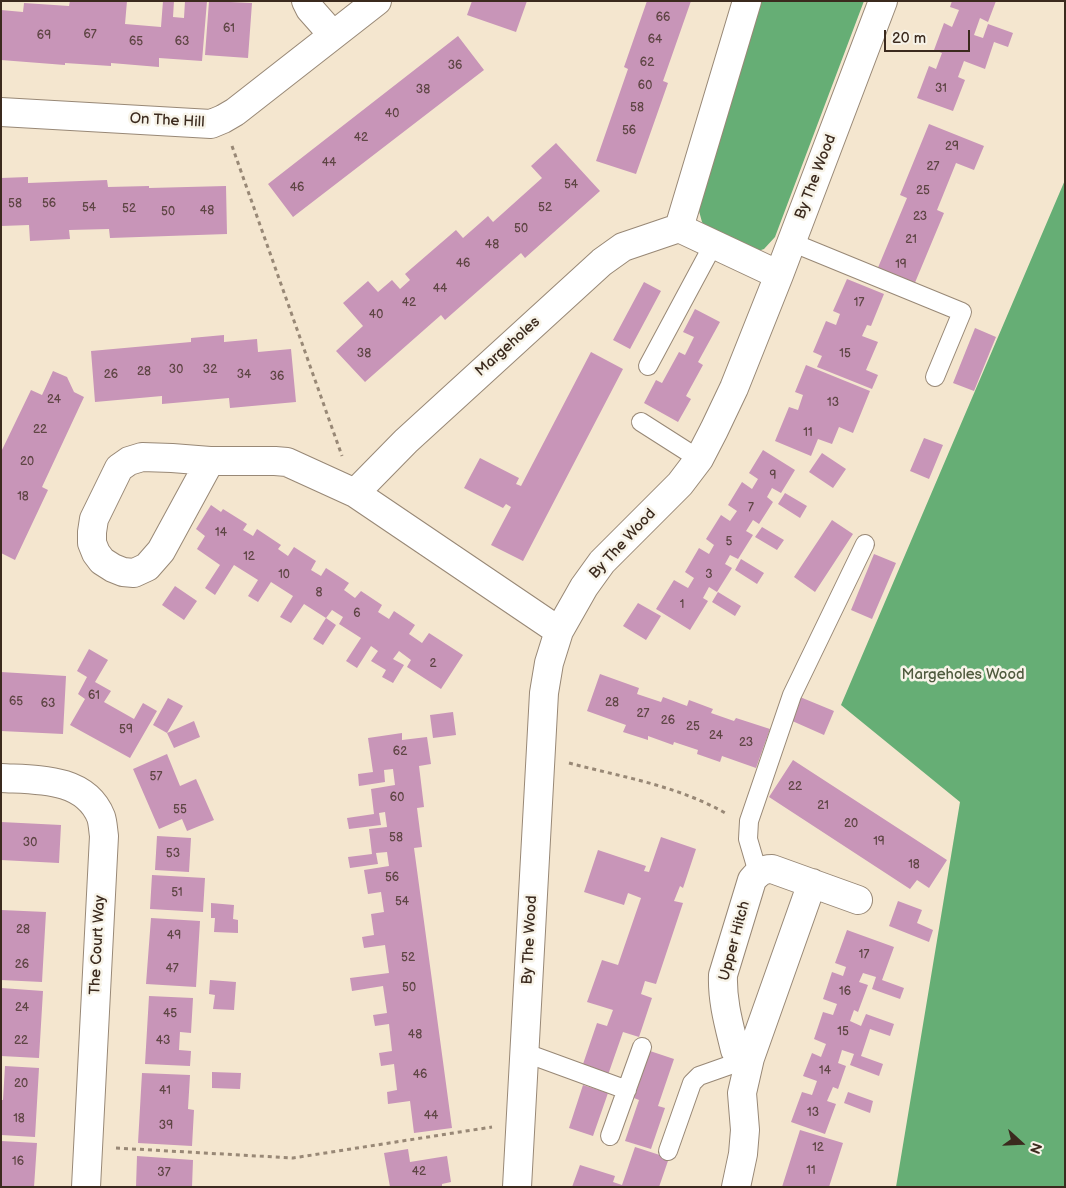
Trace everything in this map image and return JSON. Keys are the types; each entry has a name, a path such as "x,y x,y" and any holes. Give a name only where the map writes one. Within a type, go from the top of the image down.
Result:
{"street":[{"path":"306,1 310,9 333,35"},
{"name":"On The Hill","path":"1,112 211,124 223,119 377,1"},
{"path":"747,1 679,228 779,275"},
{"name":"By The Wood","path":"517,1187 540,756 544,693 549,663 559,631 584,587 602,562 680,484 698,459 734,388 883,1"},
{"name":"Margeholes","path":"354,493 406,441 602,262 623,247 679,228"},
{"path":"210,461 160,551 147,567 134,573 123,572 102,561 96,554 92,543 94,520 119,468 129,461 142,458 172,458 210,461 287,462 354,493 559,631"},
{"name":"The Court Way","path":"1,778 53,781 69,785 93,804 101,818 104,836 86,1187"},
{"path":"758,873 765,869 772,870 858,900"},
{"name":"Upper Hitch","path":"750,1058 735,1050 722,987 723,976 752,880 758,873"},
{"path":"736,1187 743,1154 745,1130 742,1093 750,1058 812,883"}],"lane":[{"path":"791,242 962,312 935,377"},
{"path":"648,366 714,244"},
{"path":"640,422 698,459"},
{"path":"758,873 748,840 749,821 792,695 865,544"},
{"path":"610,1136 642,1047"},
{"path":"523,1052 627,1090"},
{"path":"668,1151 692,1083 699,1076 750,1058"}],"path":[{"path":"223,119 354,493"},
{"path":"540,756 675,790 719,810 749,827"},
{"path":"88,1146 293,1158 520,1122"}],"green space":[{"path":"759,1 864,1 775,237 764,249 749,254 710,237 702,222 699,211"},
{"name":"Margeholes Wood","path":"1065,180 1065,1187 896,1187 960,802 841,705"}],"building":[{"path":"70,1 127,1 125,24 161,27 163,1 174,1 173,17 184,18 185,1 207,1 202,61 159,58 159,67 111,63 111,66 65,63 65,65 1,60 1,10 23,12 24,3 69,6"},
{"path":"209,1 252,3 248,58 205,55"},
{"path":"472,1 527,1 516,32 467,15"},
{"path":"647,1 691,1 663,81 668,83 636,174 596,161 628,69 624,67"},
{"path":"952,1 996,1 988,22 980,18 974,35 983,38 988,24 1013,33 1008,47 994,42 985,69 964,61 958,77 965,80 953,111 917,98 929,66 936,69 942,53 934,50 944,23 952,27 959,10 950,7"},
{"path":"458,36 484,70 293,217 268,184"},
{"path":"929,124 984,146 974,170 956,163 937,210 944,213 914,285 877,270 907,198 900,195"},
{"path":"556,143 600,191 525,258 521,253 445,320 441,315 365,382 336,351 363,326 343,303 368,281 378,292 392,280 400,289 410,280 405,274 456,230 463,238 488,216 493,222 542,178 531,166"},
{"path":"28,177 28,183 107,180 108,187 226,186 227,234 110,238 109,229 69,230 70,239 30,241 29,225 1,226 1,178"},
{"path":"847,279 884,294 871,326 867,325 862,336 878,342 866,370 878,375 872,389 817,367 822,356 813,352 826,321 836,325 840,314 833,311"},
{"path":"644,282 661,291 630,349 613,340"},
{"path":"695,309 720,322 698,362 703,365 686,396 691,399 678,422 644,403 656,380 662,383 679,352 685,355 694,337 683,332"},
{"path":"975,328 996,337 974,391 953,383"},
{"path":"224,335 224,342 257,339 258,352 291,349 296,402 230,408 229,398 162,404 162,396 95,402 91,351 191,342 191,338"},
{"path":"591,352 623,369 523,561 491,545 511,507 506,504 503,508 464,488 480,458 519,478 516,484 521,486"},
{"path":"806,365 870,391 853,433 839,427 832,444 818,439 811,456 775,441 789,407 798,410 803,395 795,392"},
{"path":"53,371 67,377 74,392 84,397 42,487 48,490 15,560 1,553 1,452 31,390 42,395"},
{"path":"924,438 943,445 929,479 910,471"},
{"path":"763,450 795,470 781,493 772,488 767,497 773,502 759,524 753,520 746,531 753,535 738,559 730,555 725,564 732,568 717,592 709,587 703,598 708,601 690,630 656,609 674,580 688,588 694,578 685,572 699,548 709,554 714,545 706,539 721,515 730,521 737,511 728,505 742,482 752,489 758,479 749,473"},
{"path":"822,453 846,469 833,488 809,472"},
{"path":"785,493 807,506 800,518 778,504"},
{"path":"211,505 221,512 223,509 247,524 243,530 253,536 257,529 281,545 278,549 288,556 294,547 316,561 311,570 321,576 326,568 349,583 344,590 355,598 361,591 382,605 378,612 389,619 394,611 415,625 409,634 422,643 429,633 463,655 441,689 407,667 411,660 399,651 393,659 404,665 393,683 382,677 386,670 371,661 378,651 371,646 357,668 346,661 361,638 339,624 343,617 332,610 326,618 304,604 291,623 280,617 293,596 271,582 258,602 248,596 258,580 234,565 215,595 205,588 220,565 197,549 205,536 196,529"},
{"path":"832,520 853,534 815,592 794,577"},
{"path":"762,527 784,540 777,550 755,537"},
{"path":"874,554 896,563 872,619 851,610"},
{"path":"741,559 764,573 757,584 735,570"},
{"path":"175,586 197,601 184,620 162,605"},
{"path":"718,592 741,606 735,616 712,602"},
{"path":"638,603 661,616 646,640 623,626"},
{"path":"326,618 336,625 323,645 313,639"},
{"path":"89,649 108,660 95,682 111,691 104,702 134,719 143,703 157,711 130,758 70,725 85,699 78,694 87,677 77,671"},
{"path":"1,672 66,676 63,734 1,731"},
{"path":"600,674 639,688 637,694 661,702 663,697 687,706 689,700 713,709 711,713 734,721 736,718 770,729 756,768 722,756 720,762 697,754 698,750 674,742 673,745 648,736 648,740 623,732 626,725 587,711"},
{"path":"800,697 834,711 824,735 790,720"},
{"path":"168,698 183,706 167,733 153,725"},
{"path":"453,712 456,735 433,738 430,715"},
{"path":"194,721 200,737 174,748 167,733"},
{"path":"402,733 402,740 427,737 431,764 419,766 424,807 417,808 422,847 414,848 452,1128 414,1133 410,1101 388,1104 387,1092 397,1090 394,1064 381,1066 379,1053 392,1051 389,1024 375,1026 373,1015 387,1013 383,986 352,991 350,978 389,973 385,945 364,948 362,937 374,935 371,914 384,912 381,892 368,894 364,870 389,866 387,852 376,853 378,864 350,868 348,857 372,854 369,829 387,827 385,812 379,813 381,825 349,829 347,818 374,814 371,789 395,785 393,769 384,770 385,782 359,786 358,774 373,772 368,738"},
{"path":"167,754 180,786 196,779 214,820 187,831 182,819 159,829 133,769"},
{"path":"793,760 947,860 929,888 917,880 910,889 769,797"},
{"path":"1,822 61,825 59,863 1,860"},
{"path":"157,836 191,838 189,872 155,870"},
{"path":"661,837 696,849 683,888 680,886 674,901 683,903 656,984 645,981 641,994 652,998 639,1037 623,1032 608,1075 582,1067 597,1023 607,1026 613,1010 587,1002 602,960 618,965 641,898 628,893 624,905 584,892 598,850 646,866 644,871 649,872"},
{"path":"152,875 205,878 203,912 150,909"},
{"path":"898,901 922,910 917,923 933,930 929,942 889,926"},
{"path":"211,903 234,905 233,919 238,920 238,933 214,932 215,918 211,918"},
{"path":"1,910 46,912 42,982 1,980"},
{"path":"151,918 200,921 196,987 146,984"},
{"path":"847,930 894,947 882,980 904,988 900,999 872,989 876,977 863,973 859,982 868,985 858,1012 854,1010 850,1021 861,1026 866,1014 894,1024 890,1036 870,1029 861,1056 883,1064 879,1076 850,1065 854,1054 842,1050 838,1063 846,1066 838,1089 833,1087 827,1101 836,1104 825,1134 791,1122 802,1092 812,1095 817,1081 803,1076 812,1053 821,1057 826,1044 814,1039 823,1012 833,1015 837,1004 823,999 832,972 843,976 846,967 835,963"},
{"path":"210,980 236,982 234,1010 213,1009 215,995 209,994"},
{"path":"1,988 43,991 39,1058 1,1056"},
{"path":"149,996 193,998 191,1033 180,1032 179,1050 191,1051 190,1066 145,1064"},
{"path":"650,1051 674,1059 658,1106 665,1108 651,1149 625,1141 639,1100 634,1098"},
{"path":"5,1066 39,1068 35,1137 1,1135 1,1100 3,1100"},
{"path":"212,1072 241,1073 240,1089 212,1088"},
{"path":"142,1073 190,1075 188,1109 194,1110 192,1146 138,1143"},
{"path":"583,1085 608,1093 593,1136 569,1128"},
{"path":"848,1092 873,1101 870,1113 844,1103"},
{"path":"800,1130 843,1143 829,1187 782,1187"},
{"path":"1,1141 37,1143 34,1187 1,1187"},
{"path":"635,1147 669,1158 659,1187 572,1187 580,1165 615,1176 613,1182 622,1185"},
{"path":"408,1149 410,1162 447,1156 451,1182 442,1184 442,1187 390,1187 384,1153"},
{"path":"137,1156 193,1160 192,1187 136,1187"}]}
